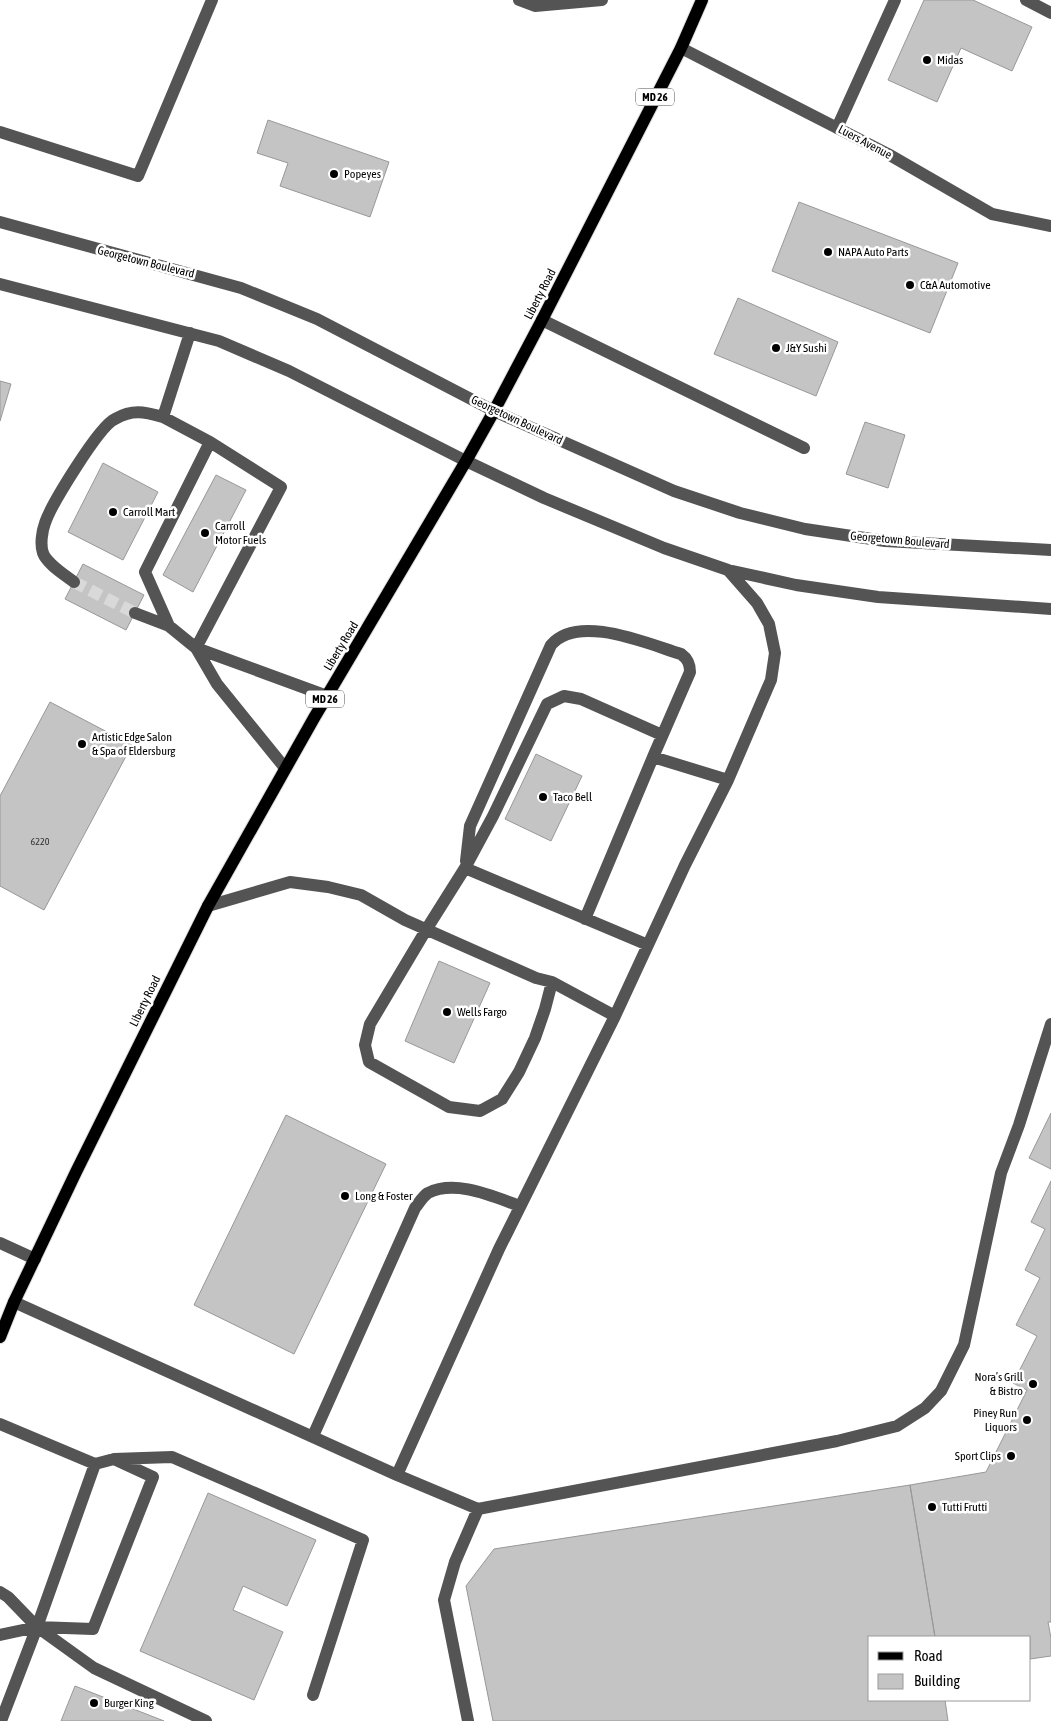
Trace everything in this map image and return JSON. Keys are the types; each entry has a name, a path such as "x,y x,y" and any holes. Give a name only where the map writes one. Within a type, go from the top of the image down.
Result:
{"main road":[{"name":"Liberty Road","path":"0,1338 14,1302 76,1172 208,906 327,696 466,462 494,411 681,48 702,0"}],"street":[{"path":"0,132 138,176 212,0"},
{"path":"519,0 535,6 602,0"},
{"path":"837,128 894,0"},
{"path":"1026,0 1051,13"},
{"name":"Luers Avenue","path":"681,48 888,154 992,214 1051,226"},
{"name":"Georgetown Boulevard","path":"0,222 241,288 317,319 494,411 674,490 749,515 805,529 885,541 1051,550"},
{"path":"0,284 219,341 289,370 466,462 544,498 646,541 728,570 796,585 878,597 1051,609"},
{"path":"542,320 804,448"},
{"path":"163,416 190,333"},
{"path":"74,582 55,568 43,554 44,525 52,507 89,448 113,419 139,411 163,416 210,442 281,487 196,648"},
{"path":"169,626 145,572 210,442"},
{"path":"397,1475 499,1249 728,780 772,680 776,653 769,624 757,603 728,570"},
{"path":"135,613 169,626 196,648 327,696"},
{"path":"465,868 470,826 551,645 557,638 565,634 585,631 610,633 681,654 686,658 690,666 690,672 585,919"},
{"path":"196,648 217,684 252,729 286,768"},
{"path":"552,982 546,1009 519,1072 502,1099 480,1111 449,1107 369,1062 365,1046 370,1024 465,868 493,816 547,704 564,696 581,699 662,735"},
{"path":"653,757 728,780"},
{"path":"465,868 648,945"},
{"path":"208,906 290,882 328,887 361,895 426,930 536,978 552,982 614,1016"},
{"path":"14,1302 397,1475 478,1509 837,1441 897,1426 925,1408 941,1391 964,1345 1001,1172 1019,1126 1051,1024"},
{"path":"313,1436 415,1208 428,1194 449,1188 476,1190 520,1206"},
{"path":"0,1243 35,1259"},
{"path":"0,1424 94,1464 114,1459 172,1457 363,1540 313,1695"},
{"path":"0,1635 37,1627 93,1629 153,1477 114,1459"},
{"path":"1,1721 37,1627 94,1464"},
{"path":"468,1721 444,1600 455,1562 478,1509"},
{"path":"0,1592 8,1597 37,1627 94,1668 206,1721"}],"building":[{"name":"Midas","path":"924,0 973,0 1032,27 1012,71 961,48 937,102 888,80"},
{"name":"Popeyes","path":"268,120 389,162 370,217 280,186 288,163 257,153"},
{"path":"799,202 958,263 930,333 772,271"},
{"name":"J&Y Sushi","path":"738,298 838,342 816,396 714,354"},
{"path":"0,381 11,384 0,421"},
{"path":"865,422 905,435 888,488 846,474"},
{"name":"Carroll Mart","path":"103,463 158,492 123,560 68,532"},
{"name":"Carroll Motor Fuels","path":"216,475 246,490 193,592 163,575"},
{"path":"83,564 144,595 126,630 65,599"},
{"path":"50,702 132,745 44,910 0,886 0,796"},
{"name":"Taco Bell","path":"536,754 582,776 551,841 505,819"},
{"name":"Wells Fargo","path":"439,961 490,983 454,1063 405,1041"},
{"path":"1051,1113 1051,1169 1029,1158"},
{"path":"286,1115 386,1164 294,1354 194,1305"},
{"path":"1051,1181 1051,1622 1048,1622 1051,1638 1051,1656 1031,1659 1031,1636 935,1636 910,1485 986,1472 1027,1390 1013,1383 1037,1336 1016,1325 1040,1278 1025,1270 1045,1229 1031,1222"},
{"path":"910,1485 935,1636 868,1636 868,1701 945,1701 948,1721 493,1721 466,1586 494,1549"},
{"path":"208,1493 316,1540 287,1606 243,1586 233,1610 283,1632 254,1700 140,1651"},
{"name":"Burger King","path":"75,1686 164,1721 61,1721"}],"tunnel":[{"path":"74,582 135,613"}],"place":[{"name":"Midas","path":"927,60"},
{"name":"Popeyes","path":"334,174"},
{"name":"NAPA Auto Parts","path":"828,252"},
{"name":"C&A Automotive","path":"910,285"},
{"name":"J&Y Sushi","path":"776,348"},
{"name":"Carroll Mart","path":"113,512"},
{"name":"Carroll Motor Fuels","path":"205,533"},
{"name":"Artistic Edge Salon & Spa of Eldersburg","path":"82,744"},
{"name":"Taco Bell","path":"543,797"},
{"name":"Wells Fargo","path":"447,1012"},
{"name":"Long & Foster","path":"345,1196"},
{"name":"Nora’s Grill & Bistro","path":"1033,1384"},
{"name":"Piney Run Liquors","path":"1027,1420"},
{"name":"Sport Clips","path":"1011,1456"},
{"name":"Tutti Frutti","path":"932,1507"},
{"name":"Burger King","path":"94,1703"}]}
